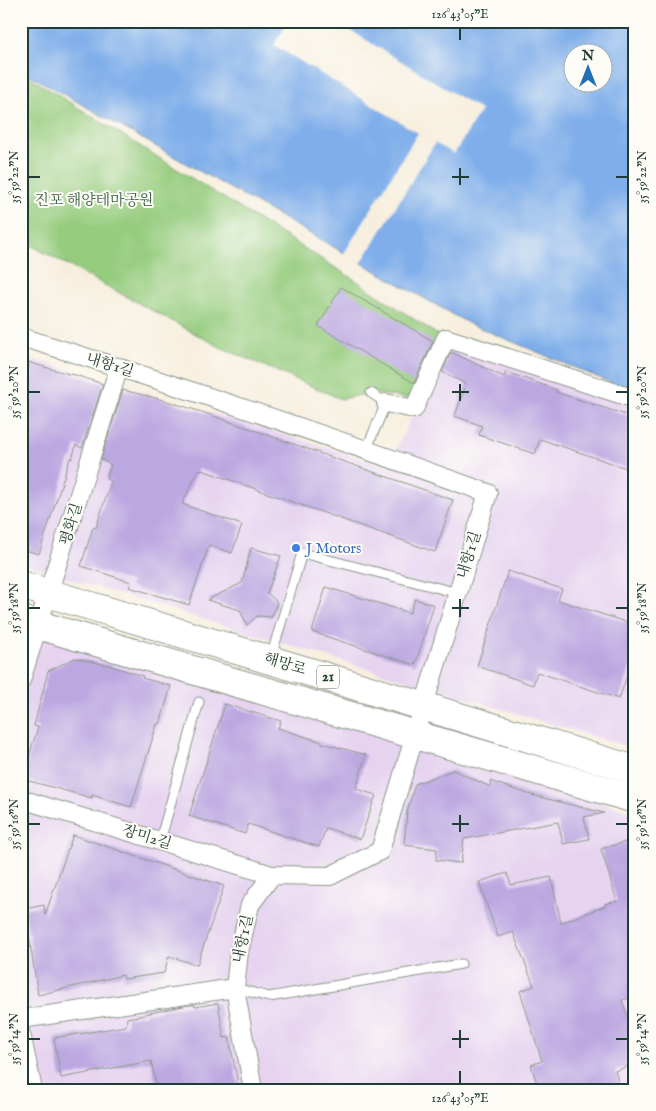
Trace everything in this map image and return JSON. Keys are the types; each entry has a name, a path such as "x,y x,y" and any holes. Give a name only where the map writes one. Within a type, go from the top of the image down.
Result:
{"main road":[{"name":"해망로","path":"21,585 635,770"},
{"name":"해망로","path":"30,623 635,799"}],"street":[{"name":"내항1길","path":"21,337 119,367 488,493 380,851 330,876 272,875 250,905 239,952 235,988 253,1090"},
{"path":"386,403 414,409 446,338 635,399"},
{"name":"평화길","path":"21,680 30,623 49,592 119,367"},
{"name":"장미2길","path":"21,800 272,875"},
{"path":"21,1019 235,988"},
{"path":"21,1034 33,1090"}],"lane":[{"path":"366,450 386,403 372,393"},
{"path":"270,660 302,553 458,592"},
{"path":"160,841 199,702"},
{"path":"235,988 269,997 461,964"}],"shaded area":[{"path":"450,343 635,407 635,749 69,579 21,562 21,355 387,466"},
{"path":"21,630 402,741 635,813 635,1090 21,1090"}],"green space":[{"name":"진포 해양테마공원","path":"21,72 352,278 450,343 418,400 371,393 341,399 220,347 21,240"}],"water":[{"path":"21,21 635,21 635,393 468,323 21,70"}],"pier":[{"path":"289,21 335,21 481,110 454,154 435,143 360,265 343,255 418,133 274,45"}],"building":[{"path":"341,287 433,341 414,383 318,326"},
{"path":"451,352 504,377 506,372 557,390 556,392 635,418 635,471 540,439 535,454 479,435 482,426 455,416 466,384 442,372"},
{"path":"21,360 103,384 82,448 76,445 72,459 70,458 39,554 21,549"},
{"path":"123,390 208,414 453,500 435,552 199,469 182,504 242,525 232,553 209,545 189,605 129,587 131,582 81,566 93,527 96,528 111,481 106,479 111,465 101,459"},
{"path":"251,548 281,556 267,593 277,602 272,617 257,616 247,625 240,610 207,600 242,583"},
{"path":"508,571 562,589 558,600 635,625 635,653 619,699 537,672 533,685 477,666"},
{"path":"326,587 410,613 415,599 434,605 415,665 312,632"},
{"path":"75,658 108,665 143,676 142,678 171,686 131,807 92,795 92,798 22,779 38,727 34,726 48,671"},
{"path":"225,704 281,721 278,728 366,755 356,789 376,795 360,839 326,828 319,847 248,824 245,834 189,816"},
{"path":"453,770 491,787 490,781 528,794 604,813 584,817 589,839 563,844 558,822 464,839 461,863 436,860 437,849 404,845 407,812 415,784"},
{"path":"73,835 224,886 197,965 169,956 164,973 124,979 123,975 38,995 25,909 44,905 45,915"},
{"path":"635,839 635,997 622,1000 635,1037 635,1064 615,1071 621,1090 539,1090 531,1065 542,1061 520,991 534,986 513,932 498,937 479,882 507,873 511,885 551,877 561,923 605,906 605,904 617,901 601,849"},
{"path":"218,1003 224,1038 229,1037 239,1090 157,1090 151,1061 61,1078 54,1038 126,1026 127,1018 145,1014 188,1005 195,1005 195,1007"}],"place":[{"name":"J Motors","path":"296,548"}]}
